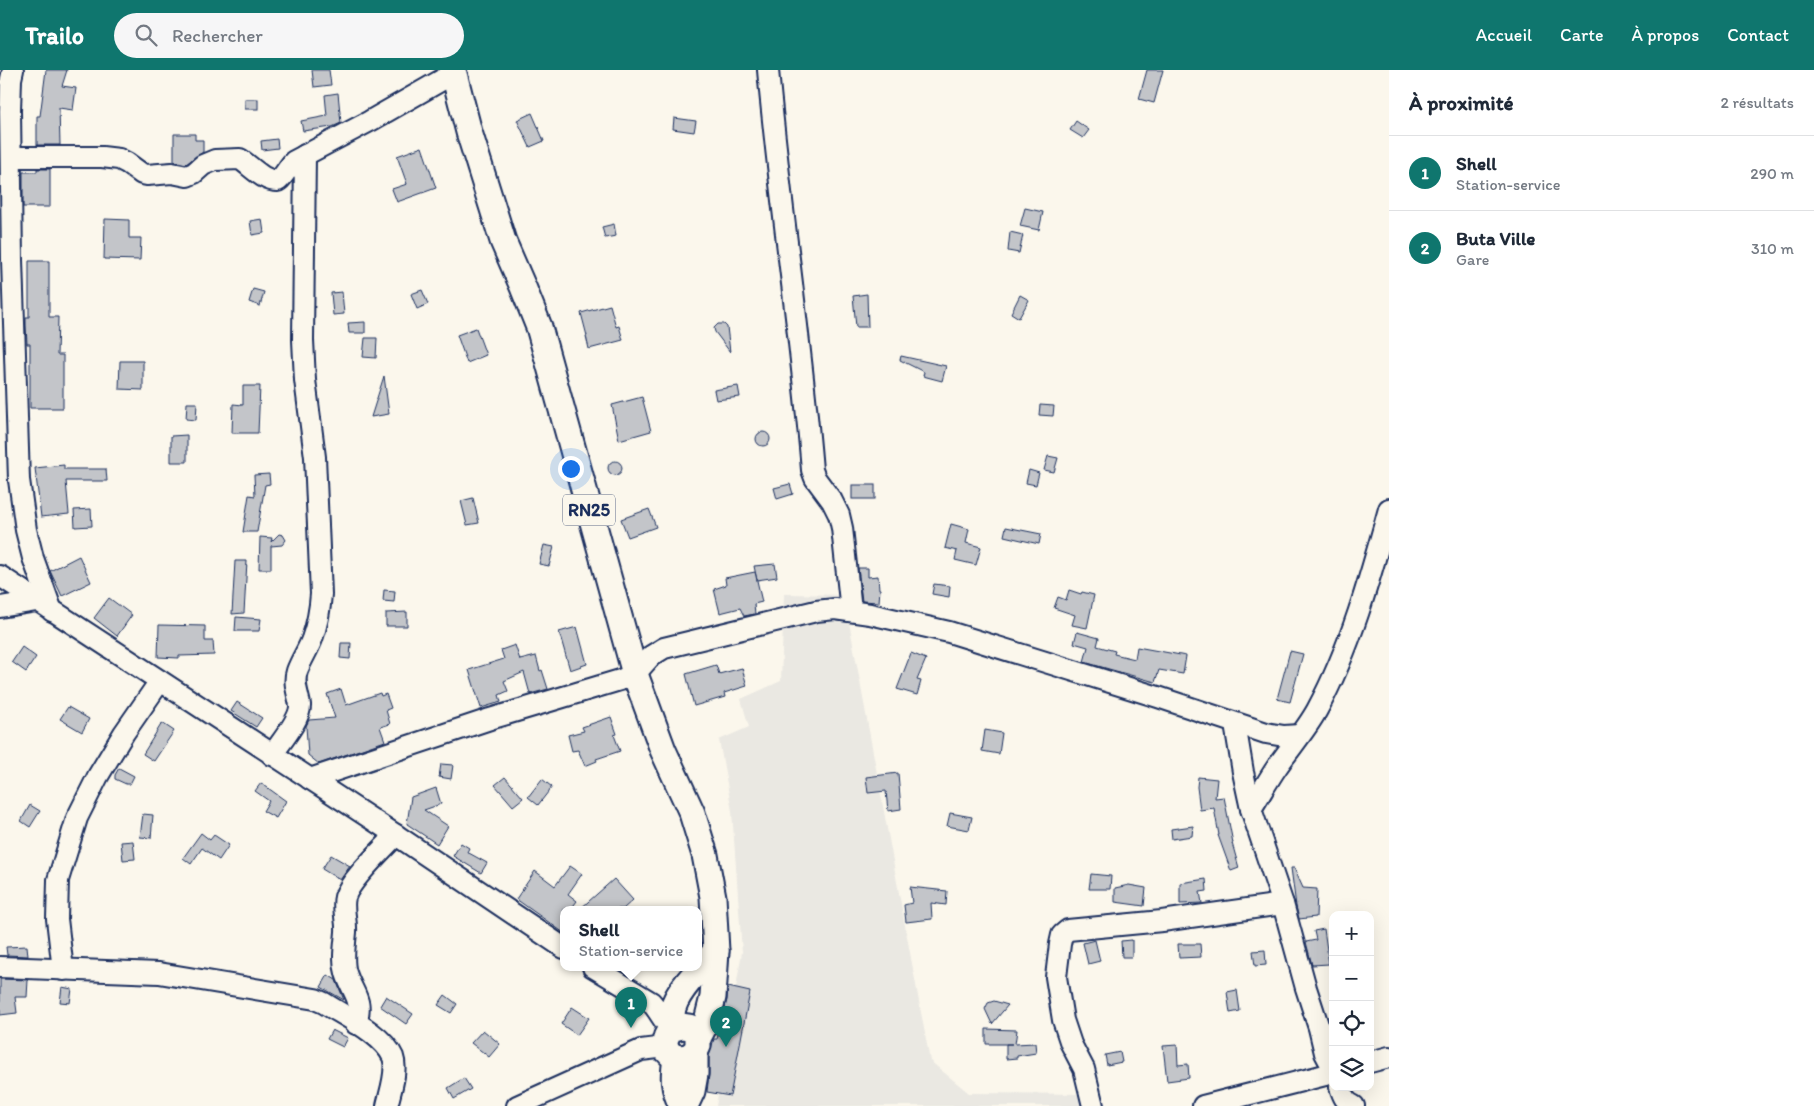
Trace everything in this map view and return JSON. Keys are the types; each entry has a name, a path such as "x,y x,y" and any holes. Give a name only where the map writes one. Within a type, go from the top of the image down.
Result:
{"main road":[{"name":"RN25","path":"454,72 469,132 503,241 539,327 635,674 664,750 692,813 705,855 713,897 716,950 713,996 707,1021 680,1042"},
{"name":"RN25","path":"702,967 716,950"},
{"name":"RN25","path":"683,1106 675,1092 674,1076 680,1042 672,1015 678,997 699,971"}],"street":[{"path":"13,70 11,79 11,157 6,261 19,480 26,530 44,606"},
{"path":"768,70 812,470 815,478 839,515 851,611"},
{"path":"11,157 102,157 119,159 142,174 172,173 187,176 194,174 203,165 215,160 240,158 264,178 278,181 284,177 288,167 294,161 370,121 454,72"},
{"path":"272,755 299,712 300,706 295,681 297,672 312,639 319,612 321,594 315,457 302,340 305,155"},
{"path":"1252,809 1265,784 1316,711 1354,628 1389,509"},
{"path":"0,576 396,835 560,945"},
{"path":"0,607 44,606"},
{"path":"310,779 490,719 595,689 635,674 651,656 664,648 799,615 835,609 870,614 949,632 1158,697 1266,733 1284,736 1300,735"},
{"path":"63,970 57,919 58,880 77,818 98,776 160,680"},
{"path":"1236,724 1243,772 1252,809 1283,904 1306,988 1320,1028 1325,1053 1329,1060"},
{"path":"356,1024 360,1012 359,1001 344,966 345,898 350,887 396,835"},
{"path":"1093,1106 1084,1069 1071,1044 1062,1020 1056,977 1062,935 1068,930 1162,921 1283,904"},
{"path":"0,967 159,972 291,994 324,1003 382,1041 393,1057 394,1071 387,1106"},
{"path":"517,1106 641,1050 680,1042 663,1021 658,1009 651,1002 600,971"},
{"path":"1374,1061 1389,1057"},
{"path":"1203,1106 1329,1073"},
{"path":"1341,1091 1344,1099 1354,1106"}],"shaded area":[{"path":"784,594 844,595 930,1061 969,1093 1085,1094 1084,1106 716,1106 742,952 732,811 719,740 749,727 741,699 781,681"}],"building":[{"path":"46,70 67,70 62,86 76,88 73,110 59,108 60,145 37,145 37,116 40,116"},
{"path":"312,70 329,70 331,85 314,87"},
{"path":"1147,70 1163,70 1154,103 1139,99"},
{"path":"338,93 341,123 332,127 303,131 301,121 327,116 325,95"},
{"path":"245,99 258,99 258,109 245,109"},
{"path":"532,113 544,141 530,147 517,120"},
{"path":"674,118 696,121 694,132 673,129"},
{"path":"1076,121 1089,130 1083,138 1070,130"},
{"path":"174,134 195,134 195,140 203,140 203,152 186,164 174,161"},
{"path":"277,139 278,148 262,150 261,141"},
{"path":"422,147 436,188 397,202 392,189 407,184 397,156"},
{"path":"37,169 50,169 50,207 23,207 23,172 37,172"},
{"path":"1025,208 1043,212 1039,230 1020,226"},
{"path":"105,219 129,220 129,238 141,238 140,260 104,259"},
{"path":"262,219 264,233 252,235 250,221"},
{"path":"614,224 616,236 605,238 602,227"},
{"path":"1010,232 1023,235 1019,253 1008,251"},
{"path":"29,261 49,261 49,317 58,317 57,355 63,355 63,408 30,408 30,344 27,344 26,325 26,317 29,317"},
{"path":"253,289 264,292 260,306 249,302"},
{"path":"422,290 428,304 417,309 411,294"},
{"path":"342,292 344,314 333,315 331,293"},
{"path":"867,294 868,327 856,327 853,296"},
{"path":"1020,295 1029,300 1019,318 1011,313"},
{"path":"610,305 616,327 619,326 623,340 589,349 581,313"},
{"path":"365,322 365,333 349,333 348,323"},
{"path":"718,324 724,324 727,327 730,352 715,332 714,328"},
{"path":"476,328 486,355 467,363 457,335"},
{"path":"365,338 377,338 376,358 363,357"},
{"path":"901,356 946,366 942,381 923,376 924,372 900,360"},
{"path":"120,361 143,361 143,390 119,389"},
{"path":"384,376 389,414 371,417"},
{"path":"243,386 260,386 258,433 232,433 233,404 243,405"},
{"path":"738,386 740,397 716,400 714,390"},
{"path":"642,397 651,431 619,440 612,405"},
{"path":"187,403 197,403 196,420 186,419"},
{"path":"1040,405 1054,406 1053,416 1039,415"},
{"path":"763,432 768,434 770,439 768,444 763,446 758,444 756,439 758,434"},
{"path":"187,435 187,462 171,462 171,436"},
{"path":"1048,456 1058,458 1054,472 1044,470"},
{"path":"612,461 618,461 622,468 618,475 612,475 608,471 608,465"},
{"path":"64,465 64,469 106,469 107,481 66,481 69,514 41,517 35,468"},
{"path":"1029,470 1039,473 1036,485 1026,483"},
{"path":"269,474 270,484 265,485 257,532 243,532 249,495 255,496 254,475"},
{"path":"790,484 793,494 777,499 774,488"},
{"path":"852,485 875,485 875,499 852,499"},
{"path":"473,498 479,523 467,525 461,501"},
{"path":"91,509 92,526 75,527 74,510"},
{"path":"649,509 656,527 628,537 621,519"},
{"path":"951,524 969,529 966,543 981,547 976,565 955,560 957,551 945,548"},
{"path":"1006,527 1041,534 1039,544 1004,536"},
{"path":"279,534 283,535 286,540 282,545 271,546 271,569 259,569 260,537 272,538 271,542"},
{"path":"544,545 554,547 549,566 539,564"},
{"path":"79,556 91,582 62,596 50,571"},
{"path":"235,561 247,561 244,613 232,614"},
{"path":"775,564 777,577 757,580 754,566"},
{"path":"858,568 868,568 868,577 878,576 879,602 862,601"},
{"path":"755,572 762,602 754,604 755,614 744,616 740,608 720,613 714,589 726,585 725,578"},
{"path":"934,584 950,586 949,597 932,594"},
{"path":"384,590 395,591 394,602 383,601"},
{"path":"1069,590 1081,594 1082,592 1094,595 1087,628 1072,625 1075,615 1054,608 1058,597 1066,600"},
{"path":"109,598 132,615 117,636 94,618"},
{"path":"407,612 407,626 386,626 386,613"},
{"path":"236,617 261,619 259,631 235,631"},
{"path":"159,625 205,626 205,641 213,641 214,655 179,656 179,658 158,657"},
{"path":"577,627 587,664 570,670 559,632"},
{"path":"1077,632 1099,638 1097,646 1115,651 1114,654 1135,659 1137,647 1186,656 1183,674 1159,670 1155,682 1084,662 1088,647 1074,643"},
{"path":"341,643 351,643 350,659 340,658"},
{"path":"515,645 520,660 536,656 548,689 530,694 524,672 504,681 508,691 499,695 501,702 481,708 469,670 504,659 501,650"},
{"path":"22,647 36,657 26,672 12,662"},
{"path":"1290,651 1303,654 1290,702 1277,699"},
{"path":"911,653 926,659 917,680 921,681 917,695 897,689"},
{"path":"716,665 719,674 742,668 747,686 724,693 725,697 694,706 686,674"},
{"path":"341,689 346,705 380,693 381,696 386,694 391,708 386,710 390,724 380,727 385,741 319,764 308,755 306,726 309,720 335,718 327,694"},
{"path":"237,702 262,718 256,727 231,711"},
{"path":"68,707 89,719 82,732 60,719"},
{"path":"611,717 617,734 614,735 620,751 596,759 597,761 585,766 578,750 572,751 568,735 584,731 582,727"},
{"path":"162,723 174,731 154,761 143,754"},
{"path":"985,730 1002,733 999,754 982,751"},
{"path":"441,764 453,765 451,779 439,777"},
{"path":"119,768 134,776 130,784 115,779"},
{"path":"898,773 901,809 888,811 886,791 868,793 866,777"},
{"path":"505,777 523,798 513,806 495,785"},
{"path":"1198,777 1217,779 1215,798 1224,797 1232,843 1239,868 1231,871 1218,835 1214,808 1200,810 1197,787"},
{"path":"542,779 552,787 538,805 528,797"},
{"path":"261,783 286,801 276,818 263,811 269,801 255,791"},
{"path":"436,788 441,804 424,810 448,826 437,844 407,824 411,797"},
{"path":"30,805 40,811 30,827 21,821"},
{"path":"950,813 972,817 969,830 947,826"},
{"path":"143,814 153,815 151,838 140,837"},
{"path":"1193,826 1192,836 1172,839 1171,829"},
{"path":"201,833 210,840 214,835 229,845 219,860 202,848 191,864 183,858"},
{"path":"133,841 135,859 123,860 121,842"},
{"path":"461,843 469,848 467,852 487,863 481,873 453,856"},
{"path":"331,855 350,866 340,880 322,869"},
{"path":"570,866 582,874 568,894 577,901 573,906 560,906 560,930 516,899 535,871 555,886"},
{"path":"1291,868 1294,868 1303,888 1317,889 1316,917 1299,919"},
{"path":"1091,874 1111,876 1110,889 1089,889"},
{"path":"614,879 633,900 626,906 583,906"},
{"path":"1206,879 1207,891 1200,892 1202,903 1180,904 1180,883"},
{"path":"1129,885 1146,888 1144,906 1115,902 1115,888"},
{"path":"910,887 947,891 946,905 931,903 932,919 906,922 904,905 912,903"},
{"path":"1324,929 1329,964 1312,965 1306,942 1316,940 1314,931"},
{"path":"1095,940 1100,961 1088,964 1083,943"},
{"path":"1132,940 1132,957 1122,957 1121,941"},
{"path":"1178,944 1200,944 1201,957 1179,958"},
{"path":"27,946 28,956 7,955 6,947"},
{"path":"1265,950 1266,965 1255,966 1253,951"},
{"path":"328,975 336,980 344,1000 321,987"},
{"path":"0,979 28,980 27,997 15,997 17,1013 0,1015"},
{"path":"62,987 72,989 70,1003 60,1002"},
{"path":"728,987 750,992 730,1096 707,1092 709,1055 714,1039 717,1039 727,1000"},
{"path":"1237,990 1240,1011 1230,1013 1227,992"},
{"path":"445,995 457,1004 451,1013 438,1005"},
{"path":"386,996 413,1014 406,1024 380,1006"},
{"path":"994,1001 1008,1005 992,1024 985,1009 988,1003"},
{"path":"572,1007 589,1018 577,1035 561,1024"},
{"path":"986,1029 1017,1030 1015,1044 1035,1043 1036,1053 1006,1059 1006,1044 986,1044"},
{"path":"332,1030 348,1038 343,1047 327,1039"},
{"path":"483,1030 500,1044 489,1057 471,1043"},
{"path":"1177,1045 1178,1065 1188,1064 1189,1078 1167,1081 1163,1046"},
{"path":"1120,1052 1122,1062 1107,1065 1105,1055"},
{"path":"464,1078 471,1089 454,1099 448,1088"}],"place":[{"name":"Shell","path":"631,1028"},
{"name":"Buta Ville","path":"726,1047"}]}
